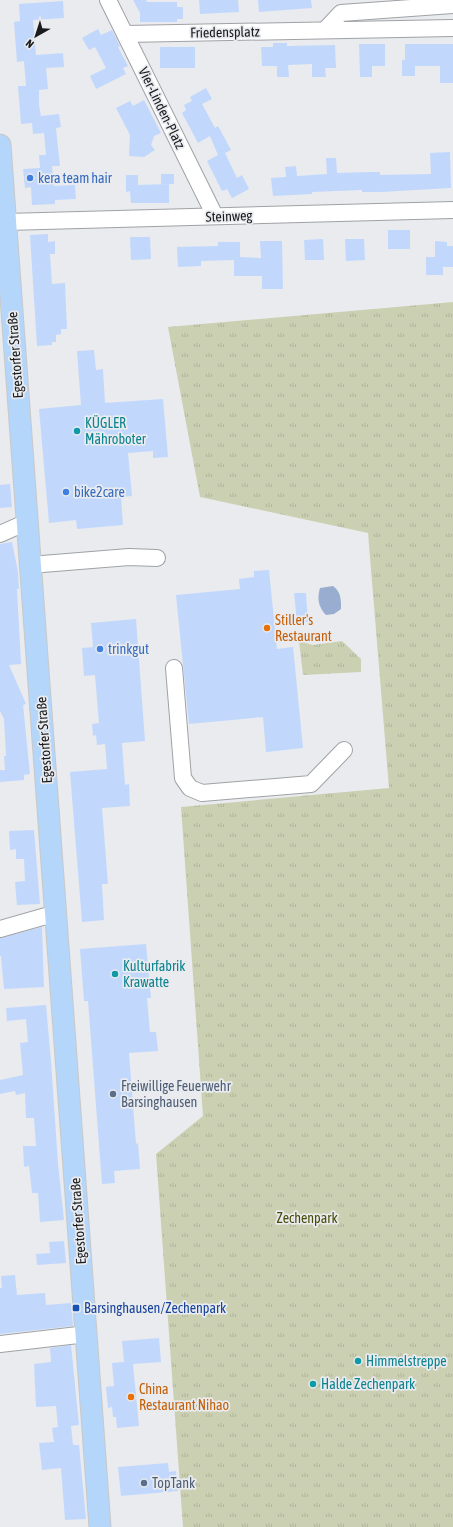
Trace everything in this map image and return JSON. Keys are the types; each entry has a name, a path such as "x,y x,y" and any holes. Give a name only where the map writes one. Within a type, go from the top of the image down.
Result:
{"main road":[{"name":"Egestorfer Straße","path":"0,145 4,217 28,522 100,1527"}],"street":[{"name":"Vier-Linden-Platz","path":"108,0 215,216"},
{"path":"325,30 341,13 453,4"},
{"name":"Friedensplatz","path":"125,34 453,28"},
{"name":"Steinweg","path":"4,217 215,216 453,210"},
{"path":"0,534 28,522"},
{"path":"30,565 129,557 157,558"},
{"path":"174,668 183,778 190,788 202,793 311,784 344,750"},
{"path":"0,929 56,914"},
{"path":"0,1344 86,1334"}],"green space":[{"name":"Zechenpark","path":"453,302 453,1527 183,1527 156,1154 203,1116 181,807 389,788 368,533 200,497 168,327"},
{"path":"299,641 313,645 342,641 361,659 361,672 303,675"}],"water":[{"path":"333,586 338,591 340,596 341,609 334,614 326,615 320,606 318,599 319,592 320,588"}],"building":[{"path":"133,0 146,0 147,2 177,2 177,7 183,7 183,19 177,19 177,22 140,22 140,13"},
{"path":"199,0 238,0 239,12 200,14"},
{"path":"258,0 311,0 312,8 259,12"},
{"path":"63,1 64,18 33,20 36,55 63,53 64,67 46,68 48,89 39,90 39,105 41,116 59,114 61,127 56,128 60,166 52,166 54,186 75,185 76,199 55,200 55,204 32,205 31,187 25,188 23,169 40,168 39,155 46,155 44,133 33,134 32,123 21,124 18,86 26,86 24,61 17,62 14,22 20,21 19,4"},
{"path":"98,29 101,35 112,30 120,46 118,47 128,66 123,68 126,74 96,89 90,76 106,68 95,47 89,50 82,38"},
{"path":"273,43 287,43 287,46 335,45 336,68 325,68 326,77 312,77 312,64 288,65 289,77 277,77 277,66 262,66 261,47 273,47"},
{"path":"359,44 385,44 385,66 372,66 372,77 360,77"},
{"path":"405,44 453,44 453,83 440,83 440,66 415,66 415,76 402,76 402,60 405,60"},
{"path":"160,47 195,47 195,68 160,68"},
{"path":"206,88 212,99 202,104 215,128 218,126 231,150 225,153 237,178 242,175 249,189 232,198 227,189 222,191 207,161 218,155 210,136 198,143 182,113 186,110 184,105 192,101 190,97"},
{"path":"144,100 161,133 154,136 151,145 155,150 144,157 129,156 130,135 116,108 130,101 133,106"},
{"path":"450,152 451,188 381,192 362,192 362,190 312,192 312,194 273,196 271,178 286,177 285,167 296,166 297,176 327,174 326,158 336,158 337,173 380,172 380,175 431,174 430,153"},
{"path":"161,174 174,174 174,184 161,184"},
{"path":"126,175 138,175 138,185 169,184 169,203 131,203 130,191 126,192"},
{"path":"388,230 410,230 410,249 388,249"},
{"path":"48,234 48,242 55,241 55,254 50,254 52,284 65,283 67,329 61,329 61,334 56,335 56,342 52,342 52,345 37,346 30,235"},
{"path":"130,237 150,237 151,259 131,260"},
{"path":"323,239 324,260 305,260 304,240"},
{"path":"345,239 364,239 365,260 346,261"},
{"path":"260,241 282,241 283,289 262,289 262,276 234,276 234,260 201,261 201,266 178,267 177,247 218,246 218,242 240,242 240,257 261,258"},
{"path":"435,241 447,242 447,246 453,246 453,267 443,267 443,275 426,275 426,257 435,257"},
{"path":"94,350 96,370 103,369 105,403 163,399 168,457 153,458 153,451 128,453 132,496 121,497 123,525 77,529 76,520 49,523 39,409 81,405 77,351"},
{"path":"10,484 12,507 0,508 0,485"},
{"path":"12,542 18,572 19,589 17,589 21,664 9,665 26,704 23,705 30,774 24,775 24,780 0,782 0,770 5,770 4,756 6,756 4,719 0,711 0,544"},
{"path":"269,570 277,649 293,647 303,748 266,752 263,717 189,724 176,595 240,589 239,579 254,577 254,571"},
{"path":"294,593 306,593 308,622 297,622"},
{"path":"136,619 145,741 122,743 125,785 129,784 130,806 102,808 108,884 102,884 104,920 82,922 70,772 107,769 105,744 97,745 96,735 93,736 92,724 99,723 95,675 84,676 82,648 93,647 91,623"},
{"path":"34,830 40,904 17,905 15,882 25,881 24,859 16,859 16,849 10,850 9,831"},
{"path":"42,927 44,987 4,989 0,956 0,938"},
{"path":"146,944 151,998 147,998 150,1032 156,1032 158,1051 129,1053 136,1144 138,1143 140,1169 114,1171 115,1183 102,1184 88,1001 84,1001 80,949"},
{"path":"46,1005 58,1164 64,1220 40,1222 38,1193 32,1193 29,1166 24,1167 23,1146 36,1146 34,1118 26,1118 25,1093 16,1095 15,1091 0,1094 0,1080 23,1075 20,1043 28,1042 26,1019 7,1021 6,1008"},
{"path":"64,1241 66,1263 37,1265 36,1254 50,1253 49,1242"},
{"path":"15,1275 17,1295 45,1293 46,1305 71,1303 73,1326 0,1334 0,1288 2,1288 1,1276"},
{"path":"159,1338 161,1362 133,1364 139,1426 117,1428 116,1417 113,1417 112,1407 108,1408 106,1387 114,1386 112,1363 124,1362 122,1341"},
{"path":"71,1345 79,1425 71,1426 73,1445 79,1445 86,1519 65,1520 61,1468 42,1470 39,1443 54,1442 52,1428 58,1427 56,1406 36,1407 34,1364 51,1362 50,1348"},
{"path":"168,1463 169,1472 176,1471 178,1491 121,1496 118,1467"}],"place":[{"name":"kera team hair","path":"30,178"},
{"name":"KÜGLER Mähroboter","path":"77,431"},
{"name":"bike2care","path":"66,492"},
{"name":"Stiller's Restaurant","path":"267,628"},
{"name":"trinkgut","path":"100,649"},
{"name":"Kulturfabrik Krawatte","path":"115,974"},
{"name":"Freiwillige Feuerwehr Barsinghausen","path":"113,1094"},
{"name":"Barsinghausen/Zechenpark","path":"76,1308"},
{"name":"Himmelstreppe","path":"358,1361"},
{"name":"Halde Zechenpark","path":"313,1384"},
{"name":"China Restaurant Nihao","path":"131,1397"},
{"name":"TopTank","path":"144,1483"}]}
